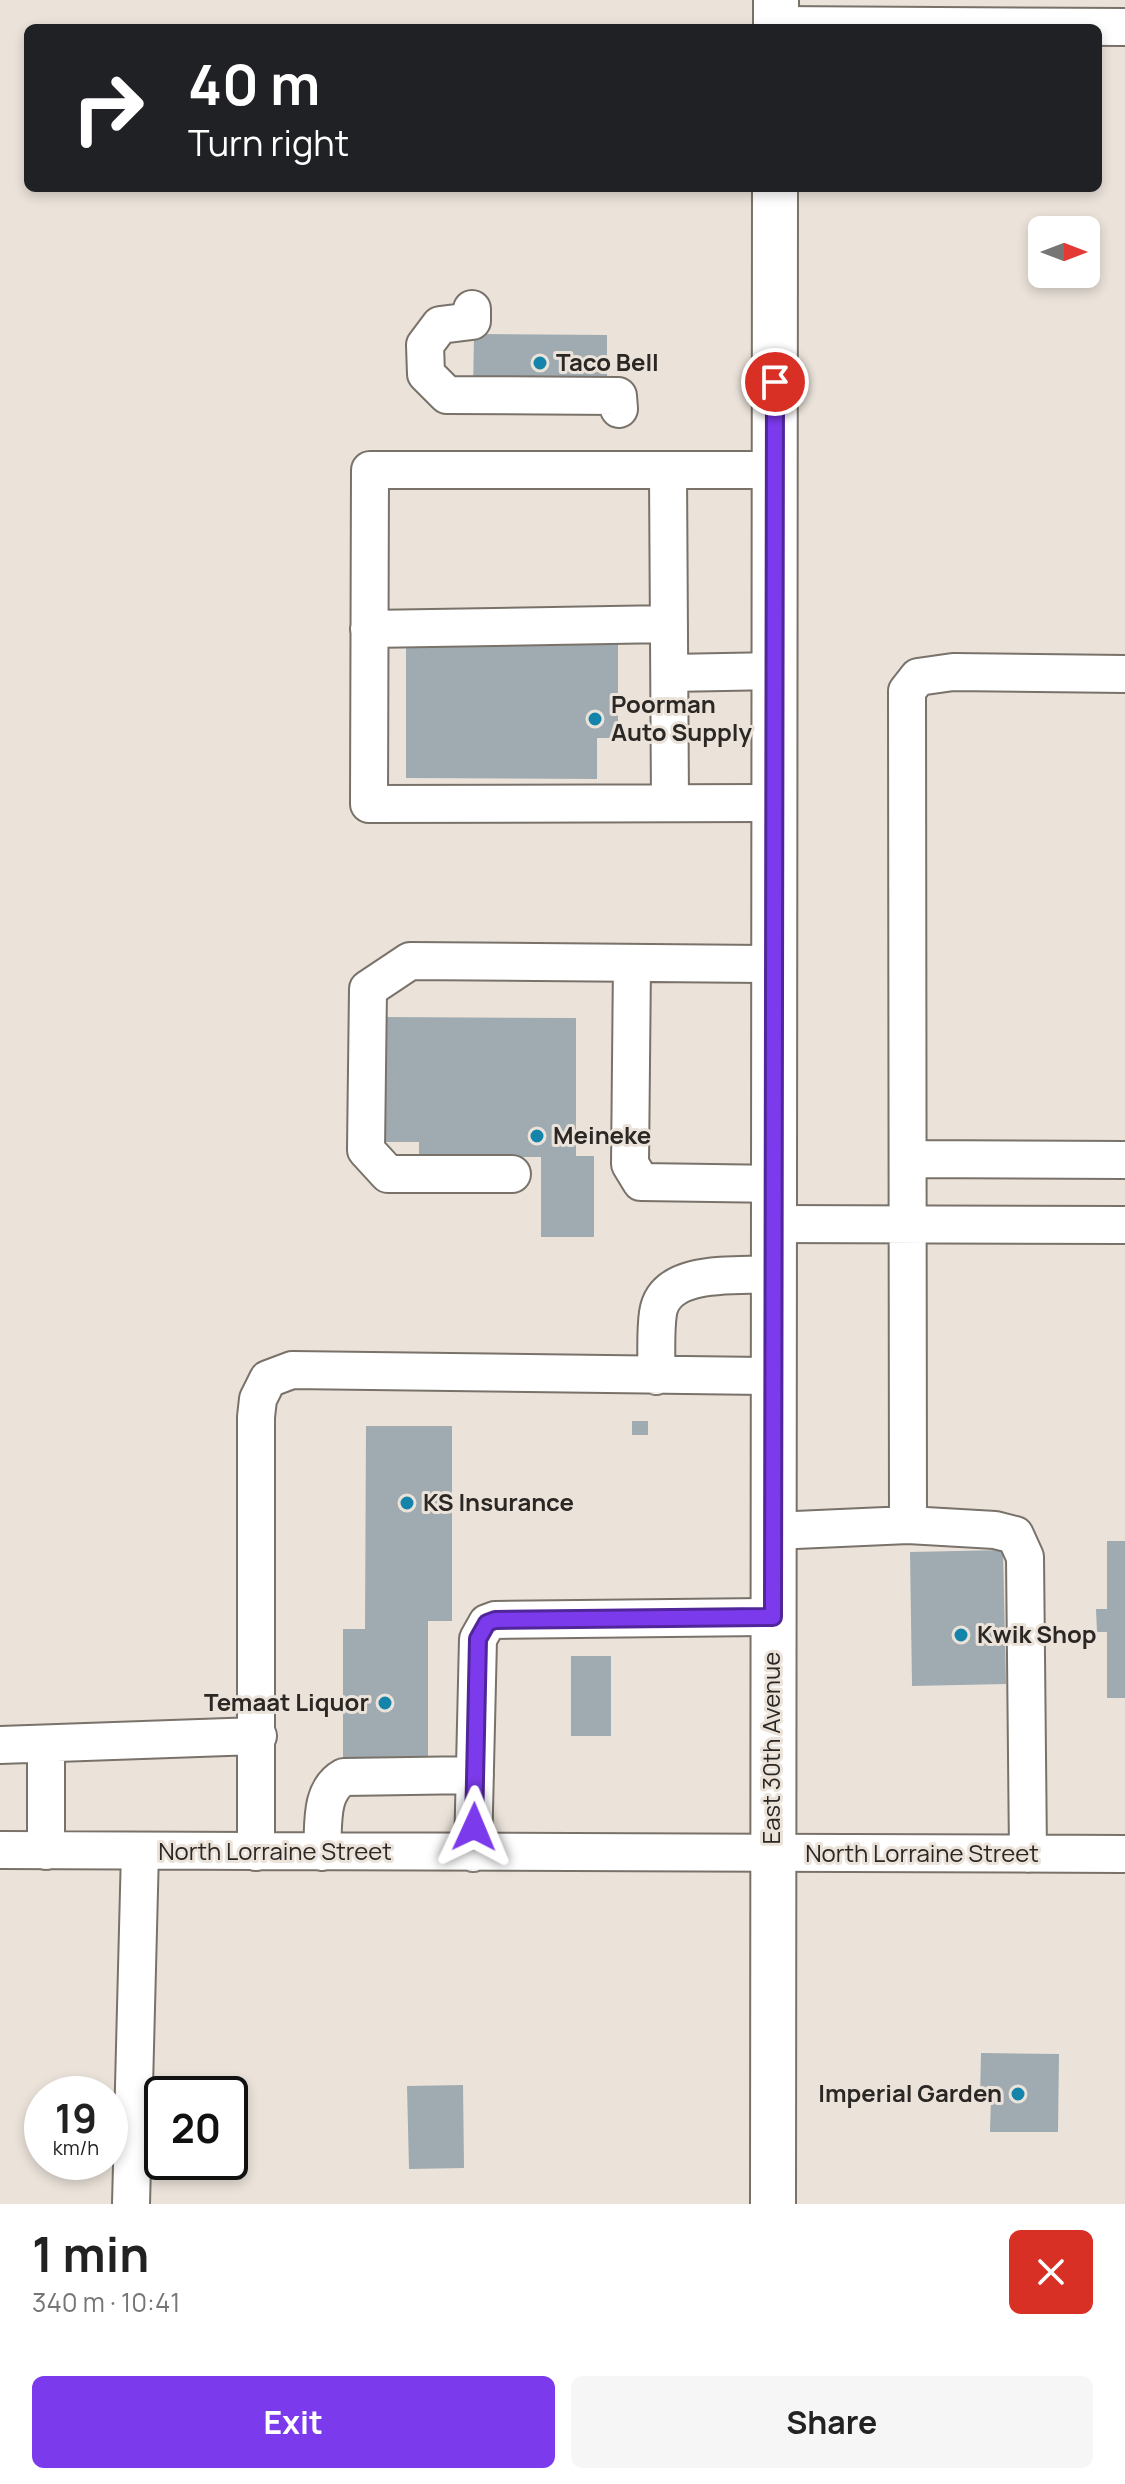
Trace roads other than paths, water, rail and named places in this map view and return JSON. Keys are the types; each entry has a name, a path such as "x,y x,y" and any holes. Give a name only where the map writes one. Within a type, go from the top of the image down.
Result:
{"main road":[{"name":"East 30th Avenue","path":"773,2204 775,192"}],"street":[{"path":"776,18 1009,24"},
{"path":"1102,26 1125,27"},
{"path":"472,309 472,321 440,325 425,345 426,374 447,395 618,396 619,409"},
{"path":"774,803 369,804 369,629 370,470 775,470"},
{"path":"668,472 670,803"},
{"path":"369,629 669,624"},
{"path":"670,673 774,671"},
{"path":"908,1525 907,691 918,677 953,672 1125,674"},
{"path":"512,1174 388,1174 366,1150 368,989 410,961 774,964"},
{"path":"632,963 630,1164 641,1182 909,1224 1125,1225"},
{"path":"909,1159 1125,1160"},
{"path":"656,1376 658,1311 671,1288 685,1281 773,1274"},
{"path":"256,1852 256,1417 258,1399 268,1379 292,1370 773,1376"},
{"path":"773,1531 908,1525 995,1530 1015,1535 1025,1557 1028,1854"},
{"path":"473,1853 478,1639 487,1623 495,1620 773,1617"},
{"path":"0,1745 258,1736"},
{"path":"46,1744 46,1851"},
{"path":"322,1852 326,1798 331,1784 344,1777 475,1775"},
{"name":"North Lorraine Street","path":"0,1850 1125,1854"},
{"path":"131,2204 140,1851"}],"place":[{"name":"Taco Bell","path":"540,363"},
{"name":"Poorman Auto Supply","path":"595,719"},
{"name":"Meineke","path":"537,1136"},
{"name":"KS Insurance","path":"407,1503"},
{"name":"Kwik Shop","path":"961,1635"},
{"name":"Temaat Liquor","path":"385,1703"},
{"name":"Imperial Garden","path":"1018,2094"}]}
